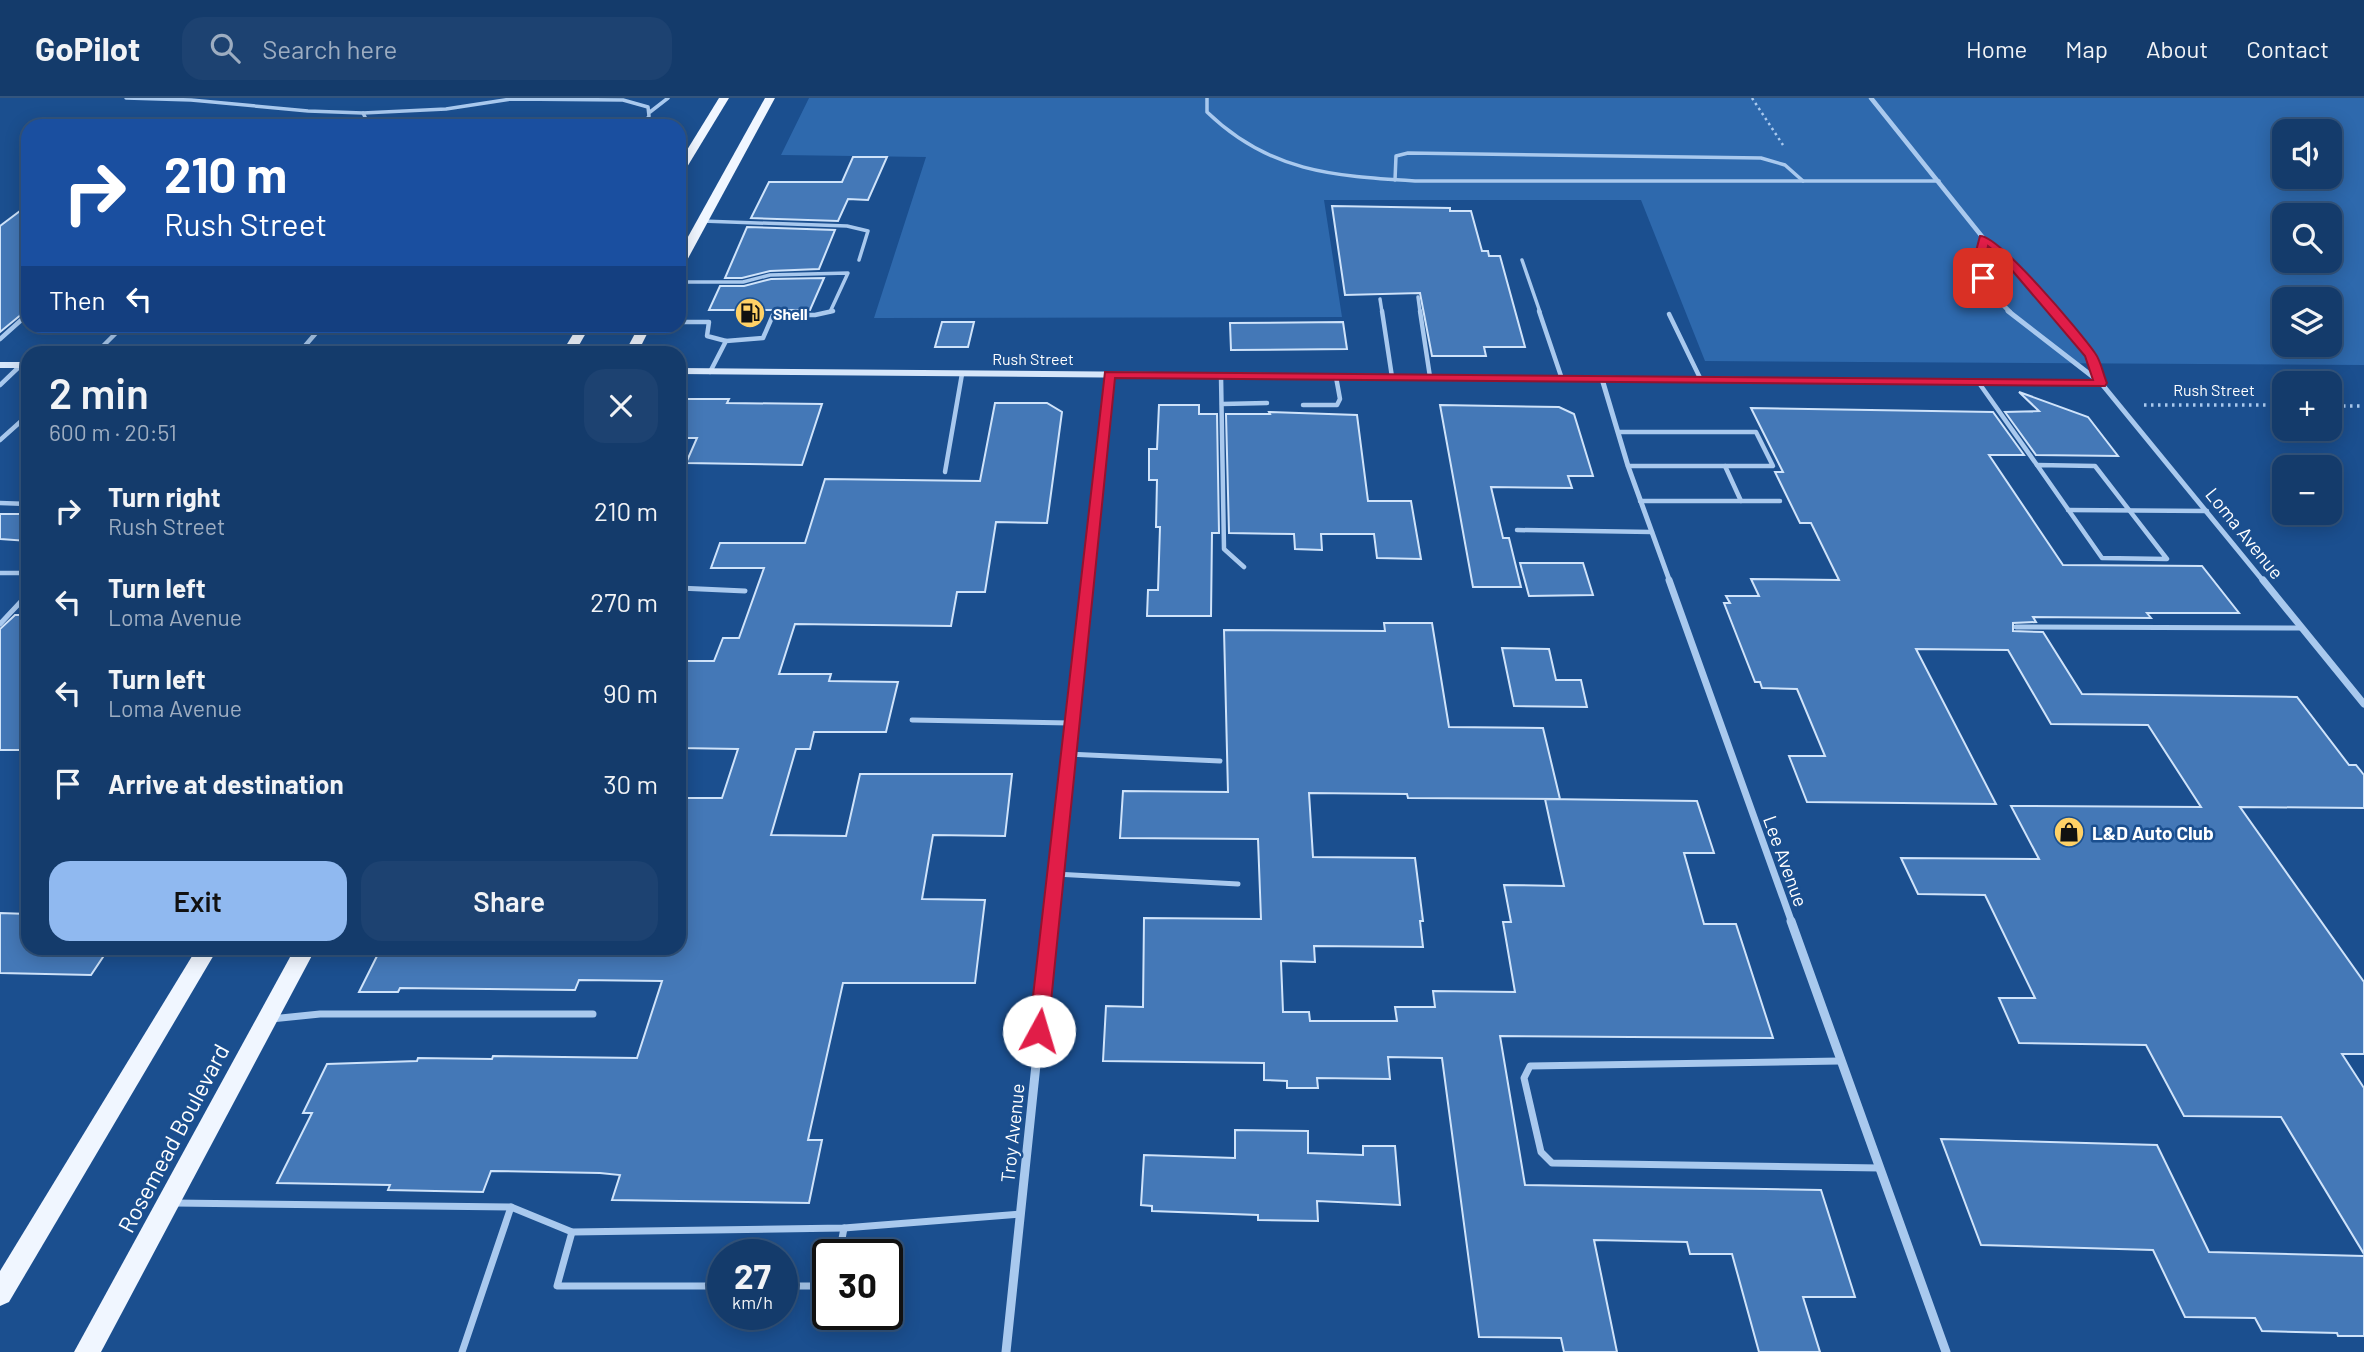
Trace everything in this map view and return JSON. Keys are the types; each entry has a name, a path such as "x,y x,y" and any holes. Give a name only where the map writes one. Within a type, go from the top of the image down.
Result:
{"main road":[{"path":"686,160 724,98"},
{"path":"686,251 770,98"},
{"path":"0,1294 204,955"},
{"name":"Rosemead Boulevard","path":"87,1352 302,955"}],"street":[{"name":"Loma Avenue","path":"1871,98 1984,239 2003,252 2091,355 2101,383"},
{"name":"Loma Avenue","path":"1984,239 1980,255 1983,278 2001,304 2019,321 2101,383 2364,704"},
{"path":"0,365 21,365"},
{"name":"Rush Street","path":"686,372 2101,383"},
{"name":"Troy Avenue","path":"1006,1352 1070,723 1109,375"},
{"name":"Lee Avenue","path":"1602,379 1651,533 1946,1352"}],"lane":[{"path":"126,98 363,113 446,109 476,103 525,99 623,100 642,104 650,112"},
{"path":"236,103 244,98"},
{"path":"476,103 481,98"},
{"path":"642,98 642,104"},
{"path":"646,119 650,112 668,98"},
{"path":"1207,98 1207,112 1223,131 1255,153 1310,169 1395,180 1939,181"},
{"path":"363,113 366,119"},
{"path":"1395,180 1396,156 1408,153 1762,158 1781,160 1790,165 1803,181"},
{"path":"702,221 847,226 868,231 859,260"},
{"path":"1522,260 1562,379"},
{"path":"686,282 743,282 789,274 848,273 832,312 815,315 773,315 762,338 726,341 707,336 709,322 686,323"},
{"path":"1418,297 1430,377"},
{"path":"1380,299 1392,377"},
{"path":"1669,314 1701,380"},
{"path":"0,339 21,320"},
{"path":"103,346 116,333"},
{"path":"710,372 726,341"},
{"path":"0,385 21,368"},
{"path":"945,472 962,374"},
{"path":"1221,376 1224,549 1244,567"},
{"path":"1303,405 1337,405 1340,400 1336,377"},
{"path":"1979,383 2037,466 2102,558 2167,559 2095,466 2037,466"},
{"path":"1222,404 1267,403"},
{"path":"0,440 21,421"},
{"path":"1620,432 1756,432 1773,466 1628,466"},
{"path":"1725,466 1741,501"},
{"path":"1640,501 1780,501"},
{"path":"0,503 21,504"},
{"path":"2068,510 2207,511"},
{"path":"1517,530 1651,533"},
{"path":"0,573 21,573"},
{"path":"686,588 745,592"},
{"path":"0,624 21,602"},
{"path":"2016,627 2302,628"},
{"path":"912,720 1070,723"},
{"path":"1067,754 1220,761"},
{"path":"1055,874 1238,884"},
{"path":"267,1020 320,1014 593,1014"},
{"path":"1840,1061 1530,1066 1524,1078 1541,1152 1552,1163 1880,1168"},
{"path":"168,1203 511,1207 572,1232 844,1228 1020,1214"},
{"path":"462,1352 511,1207"},
{"path":"842,1239 844,1228"},
{"path":"572,1232 557,1286 707,1286"}],"path":[{"path":"1752,98 1788,153 1790,165"},
{"name":"Rush Street","path":"2144,405 2272,405"},
{"path":"2342,406 2364,406"}],"shaded area":[{"path":"809,98 2364,98 2364,365 1705,361 1641,200 1324,200 1342,317 874,318 926,157 781,155"}],"building":[{"path":"853,157 887,157 868,200 848,199 838,221 751,218 769,182 842,182"},
{"path":"1332,206 1450,208 1450,211 1471,211 1482,251 1488,251 1489,256 1500,256 1525,347 1484,347 1486,356 1432,356 1420,293 1345,295"},
{"path":"21,210 21,315 0,332 0,226"},
{"path":"747,227 835,230 819,269 770,271 742,278 725,278"},
{"path":"824,278 810,310 709,310 720,286 744,286 771,279"},
{"path":"942,322 974,322 968,347 935,347"},
{"path":"1343,322 1347,349 1231,350 1230,323"},
{"path":"2019,392 2088,417 2118,456 2036,455 2005,412 2039,411"},
{"path":"686,399 729,399 727,403 822,404 802,465 686,463 697,438 686,438"},
{"path":"995,403 1047,403 1062,412 1047,523 996,522 985,592 957,592 951,626 795,624 779,674 831,674 829,681 898,682 886,732 814,732 810,749 796,749 771,835 846,836 860,774 1012,774 1005,836 933,835 922,899 985,900 975,983 843,983 808,1140 822,1140 809,1203 612,1200 620,1175 600,1173 491,1171 483,1192 388,1190 390,1185 277,1183 312,1113 303,1113 327,1064 417,1061 418,1058 492,1059 493,1056 637,1058 662,981 579,980 575,990 400,988 398,992 359,992 378,955 686,955 686,798 722,798 738,749 686,748 686,661 714,661 723,638 739,638 764,568 711,568 720,543 805,543 825,479 980,481"},
{"path":"1159,405 1199,405 1199,414 1217,414 1219,533 1212,533 1211,616 1147,616 1148,590 1158,590 1160,527 1156,527 1157,480 1149,480 1149,449 1157,449"},
{"path":"1440,405 1559,407 1574,414 1593,476 1568,476 1572,488 1491,487 1503,538 1509,538 1521,587 1473,587"},
{"path":"1751,408 1993,412 2024,455 1989,455 2063,565 2202,566 2239,613 2147,613 2151,618 2033,617 2036,622 2013,623 2013,631 2043,632 2082,694 2297,697 2349,765 2356,765 2364,775 2364,808 2240,807 2364,982 2364,1054 2342,1054 2364,1088 2364,1254 2281,1117 2184,1116 2146,1045 2019,1043 1999,998 2035,998 1985,895 1918,894 1901,858 2039,859 2011,806 2201,807 2148,725 2051,724 2008,650 1916,649 1996,804 1807,802 1789,756 1825,756 1797,689 1762,688 1760,682 1755,682 1724,603 1730,603 1726,596 1759,596 1751,579 1839,580 1811,523 1800,523 1775,472 1783,472"},
{"path":"1269,412 1357,415 1368,501 1411,501 1421,559 1377,558 1374,534 1321,534 1322,550 1295,549 1294,534 1229,533 1226,414 1270,414"},
{"path":"0,514 21,514 21,540 0,539"},
{"path":"1520,563 1583,563 1593,595 1529,596"},
{"path":"15,615 21,615 21,750 0,750 0,629"},
{"path":"1384,623 1432,623 1449,727 1543,728 1560,799 1408,798 1407,794 1309,793 1313,857 1415,858 1423,921 1420,921 1423,947 1314,946 1315,962 1281,961 1283,1012 1309,1012 1310,1021 1397,1021 1395,1007 1435,1007 1433,991 1515,992 1503,922 1511,922 1504,885 1564,886 1545,799 1697,801 1714,853 1684,853 1704,924 1736,924 1773,1038 1500,1036 1525,1185 1821,1190 1855,1297 1803,1297 1820,1352 1759,1352 1732,1254 1690,1254 1687,1242 1594,1240 1617,1352 1564,1352 1561,1338 1479,1337 1442,1058 1388,1057 1390,1079 1317,1078 1318,1088 1287,1088 1287,1081 1264,1080 1264,1063 1103,1061 1106,1006 1143,1007 1144,918 1261,919 1258,839 1120,838 1123,791 1228,792 1224,630 1385,631"},
{"path":"1502,648 1549,649 1556,680 1581,680 1587,707 1514,706"},
{"path":"0,913 21,914 21,955 104,955 91,975 0,973"},
{"path":"1235,1130 1308,1131 1308,1153 1363,1155 1363,1146 1395,1146 1400,1205 1317,1201 1318,1221 1258,1220 1258,1215 1152,1211 1152,1206 1141,1205 1144,1155 1235,1158"},
{"path":"1941,1139 2157,1145 2209,1252 2364,1256 2364,1336 2262,1331 2255,1318 2185,1317 2153,1250 1981,1245"}],"place":[{"name":"Shell","path":"750,313"},
{"name":"L&D Auto Club","path":"2069,832"}],"route":[{"path":"1039,1031 1109,375 2101,383 2091,355 2003,252 1984,239 1980,255 1983,278"}]}
